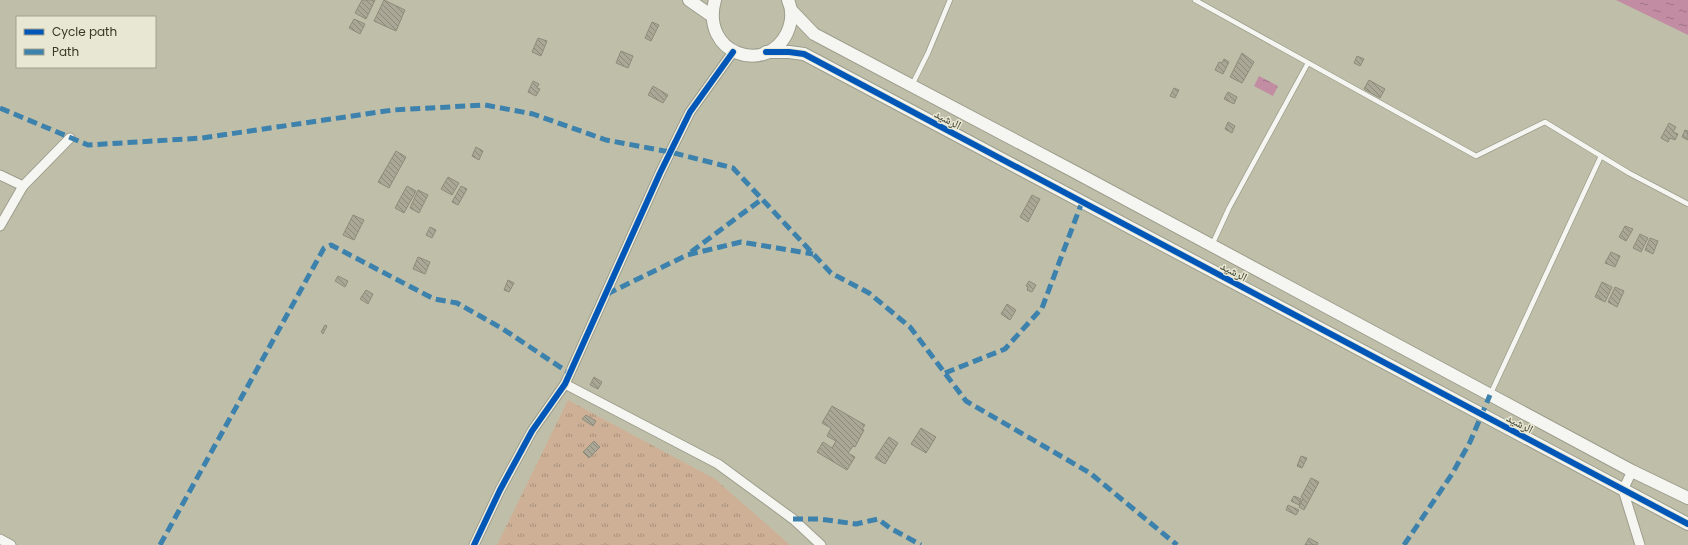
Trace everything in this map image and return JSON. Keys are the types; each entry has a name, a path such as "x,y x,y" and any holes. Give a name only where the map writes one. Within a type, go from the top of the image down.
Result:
{"street":[{"path":"689,0 712,16"},
{"path":"474,545 500,490 532,431 565,384 660,173 690,112 733,52 718,37 713,25 712,11 715,0"},
{"path":"766,52 775,48 784,39 790,27 792,14 789,5"},
{"name":"الرشيد","path":"789,5 814,34 1632,471 1688,498"},
{"name":"الرشيد","path":"733,52 751,55 766,52 789,52 804,54 1688,524"},
{"path":"0,226 23,186 70,138"},
{"path":"0,175 23,186"},
{"path":"565,384 718,464 793,518 822,545"},
{"path":"1632,471 1623,490 1640,545"},
{"path":"0,539 11,545"}],"lane":[{"path":"912,85 928,53 950,0"},
{"path":"1195,0 1476,156 1544,122 1629,173 1688,204"},
{"path":"1212,246 1229,208 1308,63"},
{"path":"1490,395 1601,156"}],"green space":[{"path":"568,400 715,479 790,545 497,545"}],"water":[{"path":"1616,0 1688,0 1688,35"},
{"path":"1259,76 1278,86 1273,96 1254,86"}],"building":[{"path":"362,0 375,0 366,19 355,13"},
{"path":"384,0 405,10 396,31 374,21"},
{"path":"354,19 365,24 360,34 349,28"},
{"path":"652,22 659,25 651,41 645,38"},
{"path":"538,38 547,41 541,56 532,52"},
{"path":"621,51 633,56 628,68 616,63"},
{"path":"1242,53 1254,62 1242,83 1230,77"},
{"path":"1357,56 1364,59 1360,66 1354,63"},
{"path":"1224,59 1229,62 1223,74 1215,70 1219,62 1222,63"},
{"path":"1369,80 1385,89 1380,98 1364,89"},
{"path":"533,81 539,84 537,88 540,89 536,96 528,92"},
{"path":"653,86 668,95 663,103 648,95"},
{"path":"1174,88 1179,90 1175,98 1170,96"},
{"path":"1228,92 1237,97 1234,104 1224,99"},
{"path":"1228,122 1235,126 1232,133 1225,129"},
{"path":"1669,123 1676,127 1673,132 1678,134 1675,140 1670,138 1668,142 1661,138"},
{"path":"1685,130 1688,131 1688,140 1682,137"},
{"path":"476,147 483,151 479,160 472,156"},
{"path":"396,151 406,157 389,188 378,182"},
{"path":"448,177 459,183 452,195 441,189"},
{"path":"407,186 416,191 404,213 395,208"},
{"path":"461,186 467,189 458,205 452,202"},
{"path":"418,190 428,195 419,213 410,208"},
{"path":"1032,195 1040,199 1028,222 1020,217"},
{"path":"353,215 364,220 354,240 343,235"},
{"path":"1625,226 1633,229 1626,241 1619,237"},
{"path":"430,227 436,230 432,238 426,235"},
{"path":"1640,234 1648,238 1641,252 1633,248"},
{"path":"1650,238 1658,241 1653,254 1645,250"},
{"path":"1611,252 1620,256 1615,267 1605,263"},
{"path":"418,257 430,262 425,274 413,269"},
{"path":"338,276 348,281 345,287 335,281"},
{"path":"508,280 514,283 509,292 504,290"},
{"path":"1029,281 1036,285 1032,292 1027,290 1028,287 1026,286"},
{"path":"1602,282 1612,287 1605,302 1595,297"},
{"path":"1615,287 1624,291 1617,307 1608,302"},
{"path":"366,290 373,294 368,304 360,299"},
{"path":"1007,304 1016,310 1010,320 1001,314"},
{"path":"325,325 327,326 323,334 321,332"},
{"path":"594,377 602,382 598,389 590,385"},
{"path":"832,406 865,425 855,447 853,446 848,453 855,457 847,470 817,452 823,442 832,448 836,441 827,436 831,428 822,423"},
{"path":"586,415 596,421 593,426 582,419"},
{"path":"921,428 936,437 926,453 911,444"},
{"path":"889,437 898,443 885,464 875,458"},
{"path":"594,441 600,447 589,458 583,452"},
{"path":"1301,456 1307,458 1302,468 1297,466"},
{"path":"1311,478 1319,482 1304,510 1299,507 1303,498 1301,497"},
{"path":"1294,496 1301,499 1299,505 1291,501"},
{"path":"1288,505 1299,510 1296,515 1286,510"},
{"path":"1309,538 1318,543 1317,545 1305,545"}],"marked path":[{"path":"0,108 88,145 202,138 393,110 485,105 533,114 606,140 670,152 733,168 831,273 869,293 910,327 966,401 1090,473 1177,545"},
{"path":"691,252 762,199"},
{"path":"945,373 1005,349 1042,308 1082,202"},
{"path":"607,294 687,255 741,242 813,254"},
{"path":"160,545 324,248 331,245 434,299 457,303 503,329 569,373"},
{"path":"1404,545 1452,474 1470,442 1490,395"},
{"path":"793,519 820,519 856,524 878,519 890,528 921,545"}],"cycle path":[{"path":"474,545 500,490 532,431 565,384 660,173 690,112 733,52"},
{"path":"766,52 789,52 804,54 1688,524"}]}
